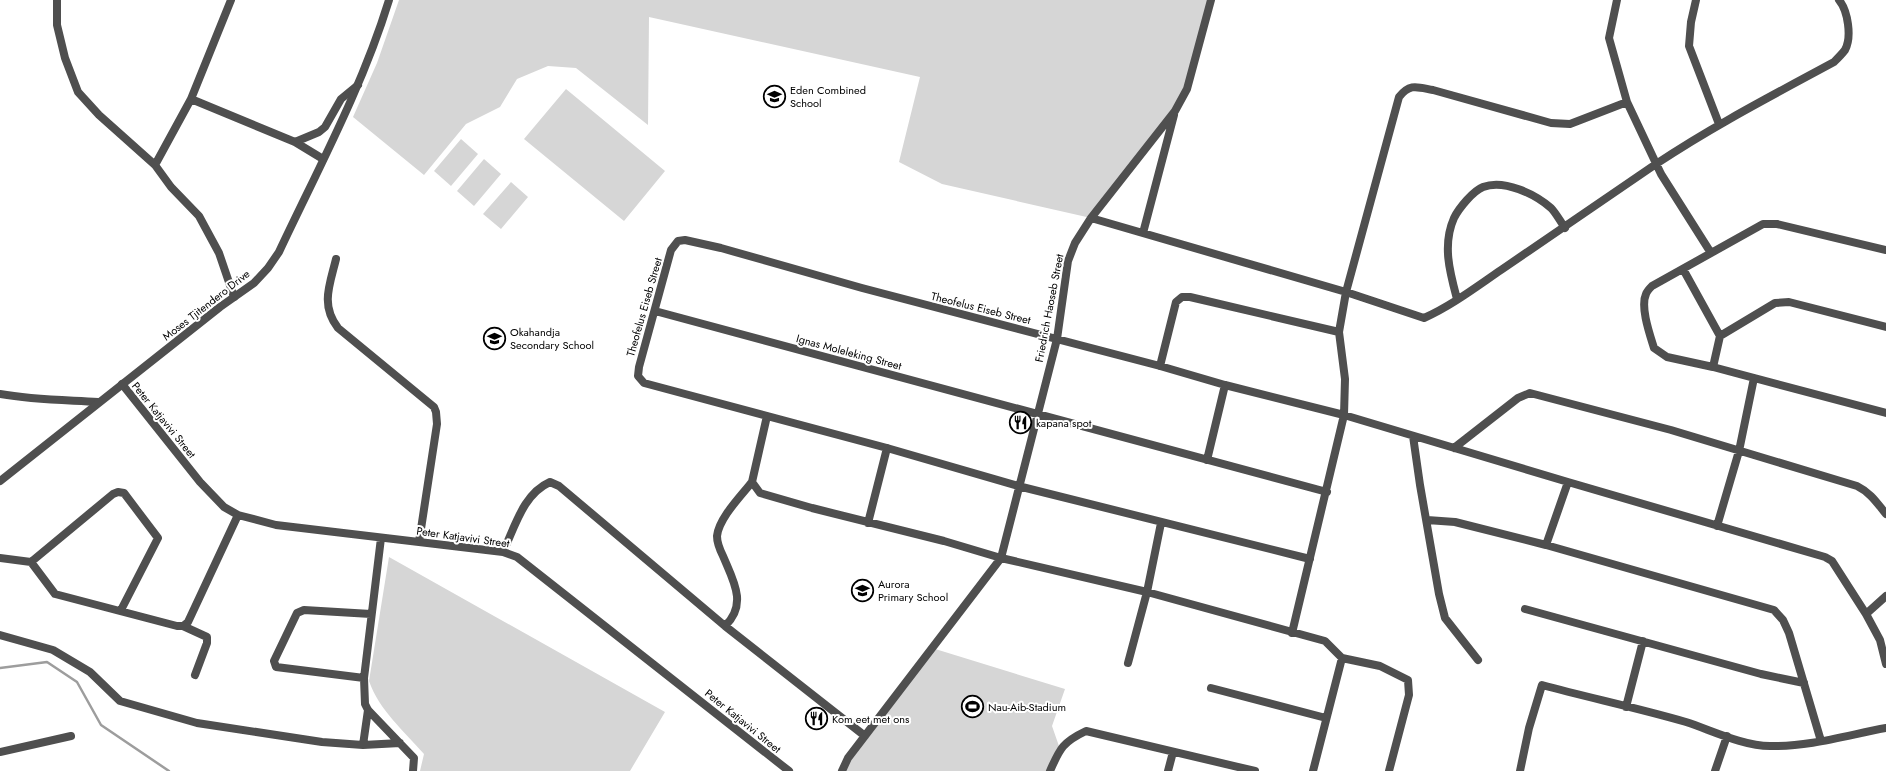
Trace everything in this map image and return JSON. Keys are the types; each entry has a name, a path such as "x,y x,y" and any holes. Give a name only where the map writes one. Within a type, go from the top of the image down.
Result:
{"street":[{"path":"57,0 57,25 65,58 78,92 99,115 156,165 171,187 200,216 219,254 234,297"},
{"path":"156,165 191,99 231,0"},
{"name":"Moses Tjitendero Drive","path":"0,481 98,402 254,283 268,268 278,252 358,85 378,38 389,0"},
{"name":"Friedrich Haoseb Street","path":"842,771 848,758 1001,558 1018,486 1057,338 1068,262 1075,243 1091,218 1175,111 1187,89 1211,0"},
{"path":"1617,0 1609,38 1627,102 1656,164 1711,253"},
{"path":"1696,0 1691,22 1689,46 1719,124"},
{"path":"1091,218 1346,292 1424,318 1439,311 1458,299 1565,228 1656,164 1719,124 1834,62 1845,50 1848,37 1846,16 1839,0"},
{"path":"295,142 319,132 325,127 341,99 358,85"},
{"path":"1292,633 1327,492 1344,414 1344,379 1339,332 1346,292 1399,97 1405,89 1414,86 1551,123 1570,124 1627,102"},
{"path":"191,99 295,142 323,159"},
{"path":"1143,233 1175,111"},
{"path":"1458,299 1448,265 1450,233 1454,218 1466,200 1483,187 1504,185 1533,195 1552,208 1565,228"},
{"path":"1886,250 1777,224 1763,224 1652,286 1645,294 1644,302 1647,326 1654,348 1667,357 1713,367 1886,414"},
{"name":"Theofelus Eiseb Street","path":"1057,338 862,288 721,248 684,240 678,241 671,250 639,366 638,376 644,383 887,448 1018,486 1161,523 1310,559"},
{"path":"336,259 327,294 328,311 333,322 338,328 434,407 436,412 437,424 419,542"},
{"path":"1683,269 1720,336 1713,367"},
{"path":"1160,366 1176,302 1182,297 1190,297 1339,332"},
{"path":"1720,336 1775,303 1789,302 1886,326"},
{"name":"Ignas Moleleking Street","path":"655,311 1327,492"},
{"path":"1057,338 1226,385 1344,414 1413,436 1825,557 1832,561 1866,614 1880,640 1886,664"},
{"path":"1717,526 1739,451 1754,378"},
{"name":"Peter Katjavivi Street","path":"122,384 200,482 224,507 238,515 276,525 503,552 517,556 789,771"},
{"path":"1207,460 1226,385"},
{"path":"1454,448 1518,398 1530,393 1671,430 1857,486 1866,490 1886,514"},
{"path":"0,394 28,399 62,399 98,402"},
{"path":"726,626 732,620 736,608 738,590 718,546 718,533 731,508 752,482 766,416"},
{"path":"1413,436 1439,594 1445,618 1478,660"},
{"path":"868,523 887,448"},
{"path":"503,552 530,496 540,487 550,482 559,486 726,626 865,736"},
{"path":"752,482 760,493 868,523 944,541 1001,558 1147,592 1325,641 1342,658 1380,666 1408,680 1409,696 1389,771"},
{"path":"1546,545 1568,482"},
{"path":"31,562 113,494 118,492 124,493 158,538 121,610"},
{"path":"183,626 188,622 238,515"},
{"path":"1427,520 1455,522 1546,545 1774,610 1783,620 1789,633 1821,741"},
{"path":"1128,663 1147,592 1161,523"},
{"path":"381,538 364,678 365,704 368,710 414,758 413,771"},
{"path":"0,558 31,562 55,594 121,610 177,626 183,626 207,637 207,643 195,675"},
{"path":"1866,614 1886,596"},
{"path":"1525,609 1761,674 1804,683"},
{"path":"364,678 276,668 274,662 297,613 300,611 371,614"},
{"path":"0,636 53,650 90,672 120,701 197,723 322,742 363,746 400,742"},
{"path":"1626,707 1643,642"},
{"path":"1313,771 1342,658"},
{"path":"1520,771 1529,728 1542,685 1685,722 1748,743 1768,746 1821,741 1886,728"},
{"path":"1211,688 1326,718"},
{"path":"363,746 368,710"},
{"path":"1050,771 1060,749 1071,738 1086,731 1238,769 1255,771"},
{"path":"0,752 71,736"},
{"path":"1715,771 1727,736"},
{"path":"1168,771 1173,752"}],"shaded area":[{"path":"399,0 1211,0 1187,89 1091,218 942,184 899,162 920,77 649,17 648,125 576,68 548,66 517,79 500,107 466,124 424,175 353,117 377,63"},
{"path":"566,89 665,171 624,221 524,139"},
{"path":"461,139 478,154 451,186 434,171"},
{"path":"484,159 501,174 474,206 457,191"},
{"path":"511,182 528,197 501,229 483,214"},
{"path":"389,557 665,712 630,771 420,771 424,754 386,711 373,692 369,681"},
{"name":"Nau-Aib-Stadium","path":"932,648 1065,689 1052,726 1060,749 1050,771 842,771"}],"waterway":[{"path":"0,668 47,662 77,682 101,725 169,771"}],"place":[{"name":"Eden Combined School","path":"774,96"},
{"name":"Okahandja Secondary School","path":"494,338"},
{"name":"kapana spot","path":"1021,423"},
{"name":"Aurora Primary School","path":"863,590"},
{"name":"Nau-Aib-Stadium","path":"973,707"},
{"name":"Kom eet met ons","path":"816,719"}]}
